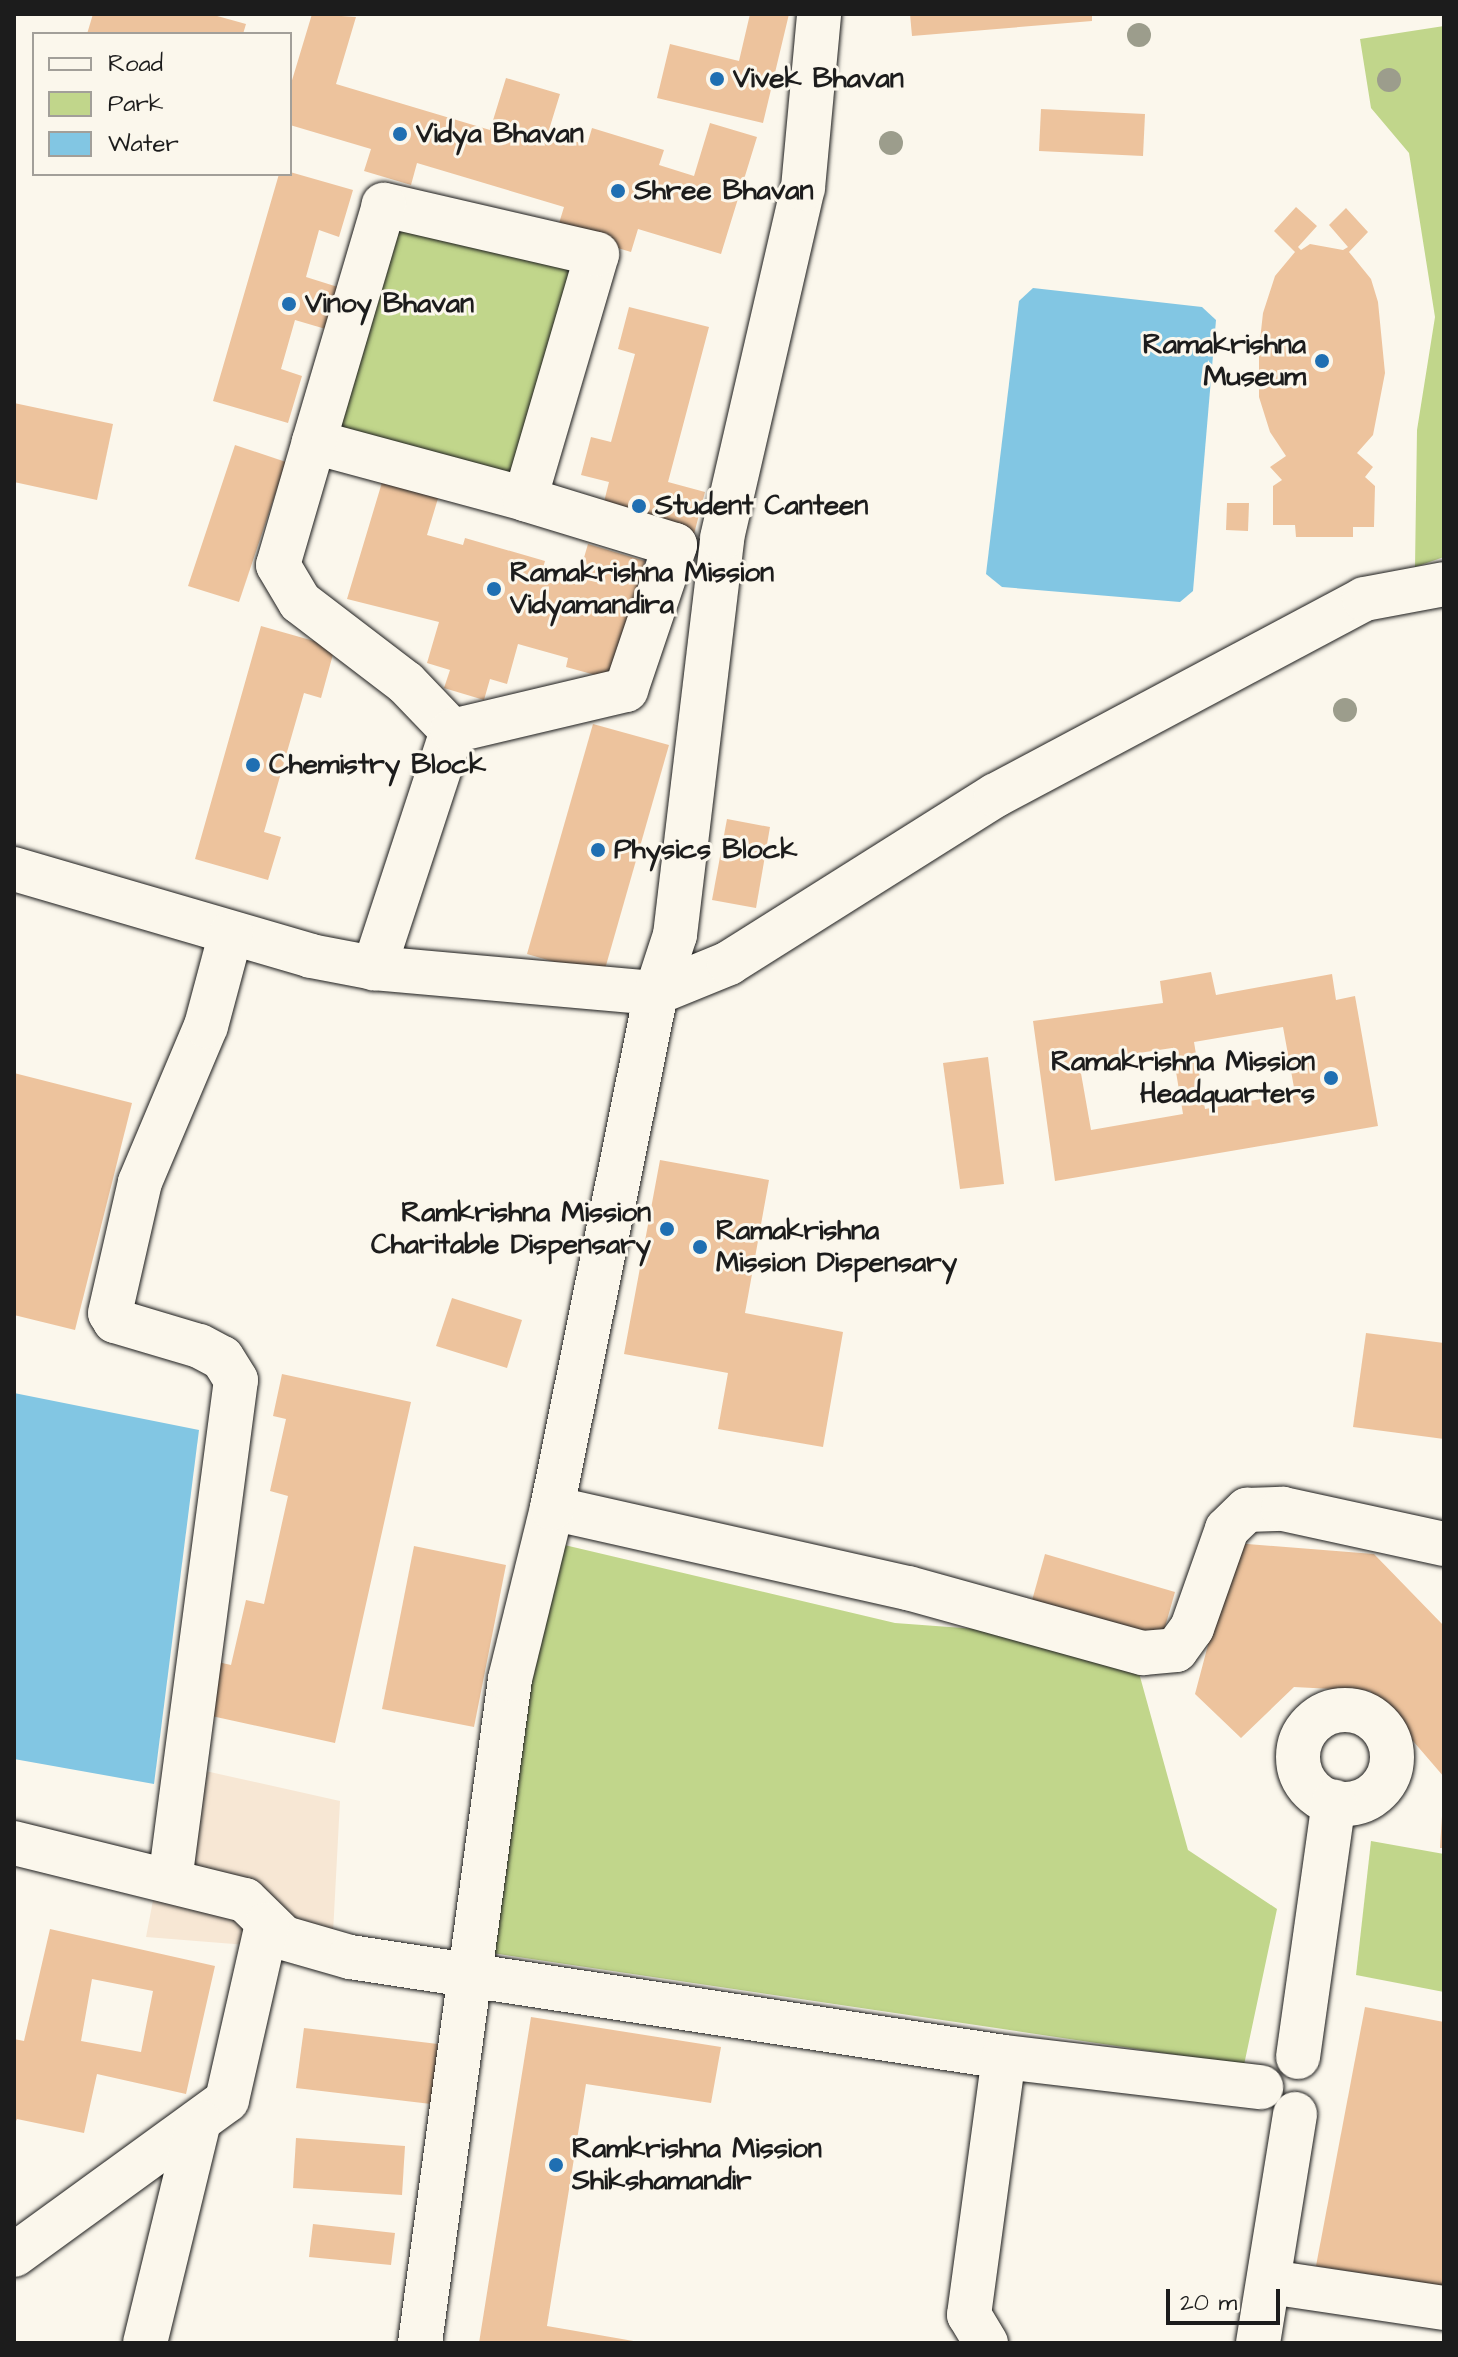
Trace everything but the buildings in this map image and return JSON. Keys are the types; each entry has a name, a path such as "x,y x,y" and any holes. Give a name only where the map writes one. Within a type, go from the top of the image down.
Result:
{"street":[{"path":"420,2343 510,1679 552,1508 656,993 675,935 722,538 803,188 819,14"},
{"path":"452,731 406,683 300,602 278,565 384,205 597,254 525,499"},
{"path":"314,442 525,499 675,545 626,690 452,731"},
{"path":"14,869 231,933 374,968 656,993 729,963 996,795 1364,599 1444,584"},
{"path":"374,968 452,731"},
{"path":"170,1881 236,1380 222,1358 199,1346 115,1321 110,1313 140,1182 206,1026 231,933"},
{"path":"552,1508 908,1588 1143,1653 1176,1650 1192,1628 1227,1529 1247,1510 1283,1509 1444,1544"},
{"path":"1298,2057 1334,1802"},
{"path":"14,1843 245,1900 284,1938 350,1957 1004,2057 1261,2087"},
{"path":"14,2255 199,2122 233,2088 267,1924"},
{"path":"986,2343 969,2315 1004,2057"},
{"path":"1298,2057 1314,2068 1320,2087 1313,2105 1295,2114 1269,2106 1261,2087 1270,2064 1298,2057"},
{"path":"1258,2343 1295,2114"},
{"path":"145,2343 199,2122"},
{"path":"1270,2282 1444,2308"}],"shaded area":[{"path":"165,1762 340,1801 332,1952 146,1937 164,1843"}],"green space":[{"path":"1444,26 1444,557 1415,567 1417,430 1435,317 1409,153 1371,108 1360,39"},
{"path":"394,227 579,265 517,483 327,433"},
{"path":"556,1543 895,1623 1017,1632 1139,1673 1188,1850 1277,1909 1244,2065 492,1953 525,1684"},
{"path":"1371,1841 1444,1854 1444,1992 1356,1975"}],"water":[{"path":"1033,288 1202,307 1216,320 1193,591 1180,602 1002,587 986,574 1019,301"},
{"path":"14,1393 199,1430 154,1784 14,1759"}],"place":[{"name":"Vivek Bhavan","path":"717,79"},
{"name":"Vidya Bhavan","path":"400,134"},
{"name":"Shree Bhavan","path":"618,191"},
{"name":"Vinoy Bhavan","path":"289,304"},
{"name":"Ramakrishna Museum","path":"1322,361"},
{"name":"Student Canteen","path":"639,506"},
{"name":"Ramakrishna Mission Vidyamandira","path":"494,589"},
{"name":"Chemistry Block","path":"253,765"},
{"name":"Physics Block","path":"598,850"},
{"name":"Ramakrishna Mission Headquarters","path":"1331,1078"},
{"name":"Ramkrishna Mission Charitable Dispensary","path":"667,1229"},
{"name":"Ramakrishna Mission Dispensary","path":"700,1247"},
{"name":"Ramkrishna Mission Shikshamandir","path":"556,2165"}]}
